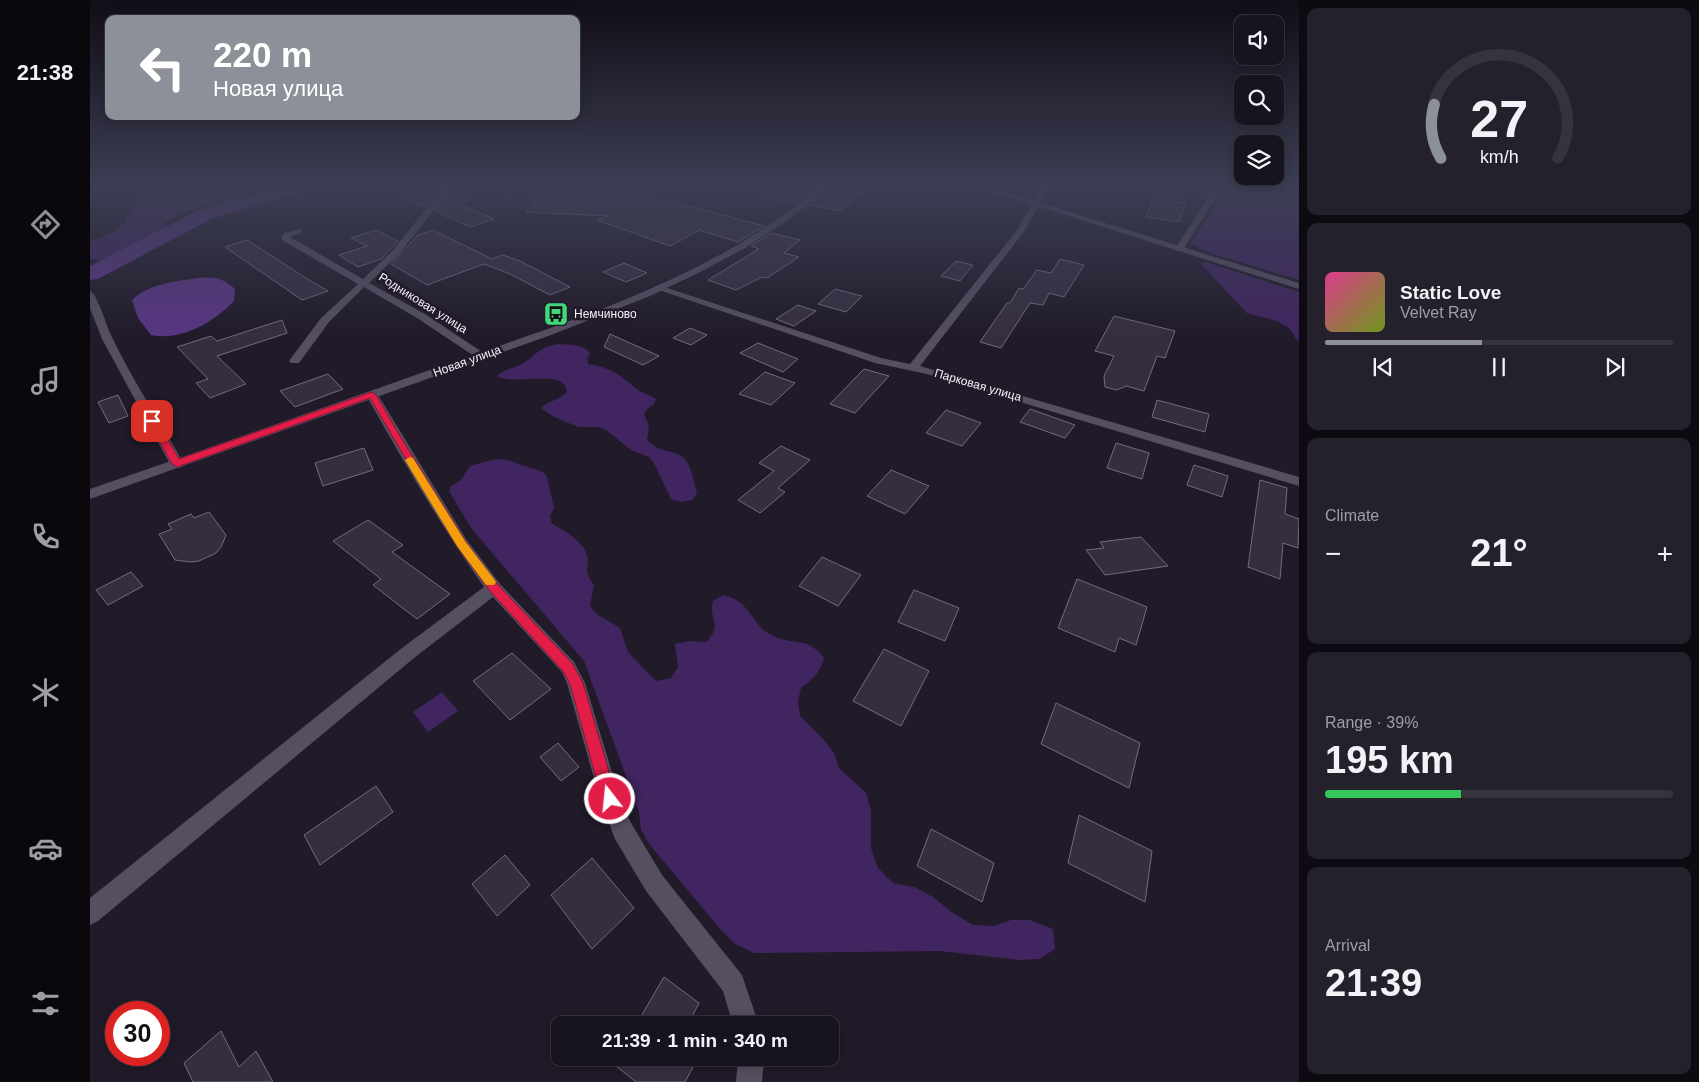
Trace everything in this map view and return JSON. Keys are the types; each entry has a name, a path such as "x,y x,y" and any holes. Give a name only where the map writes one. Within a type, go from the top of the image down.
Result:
{"street":[{"name":"Родниковая улица","path":"286,237 421,316 480,356"},
{"path":"295,361 325,320 396,252 408,237"},
{"name":"Новая улица","path":"90,494 480,356 658,288 758,237"},
{"path":"913,368 1016,237"},
{"path":"1142,237 1299,286"},
{"path":"1179,249 1186,237"},
{"name":"Парковая улица","path":"658,288 879,361 930,370 1299,482"},
{"path":"90,294 98,322 122,370 177,464"},
{"path":"372,395 461,543 494,588 568,667 576,683 610,799 623,831 654,883 732,984 743,1016"},
{"path":"90,913 408,653 494,588"},
{"path":"749,1082 750,1066"}],"shaded area":[{"path":"101,237 156,237 124,255 110,260 90,259 90,242"},
{"path":"1195,237 1299,237 1299,280 1204,251 1191,243"},
{"path":"1206,262 1299,292 1299,343 1289,328 1277,321 1247,313 1200,263"},
{"path":"198,278 214,278 226,282 235,289 234,301 206,323 185,333 162,336 151,335 138,318 132,300 154,287"},
{"path":"559,344 585,348 590,354 587,359 588,364 613,372 624,378 639,391 656,399 654,404 644,414 649,426 647,439 656,447 678,454 687,462 697,492 693,500 681,502 671,499 654,463 649,457 631,450 606,430 599,427 578,427 554,417 541,408 547,403 558,399 567,391 564,384 557,380 515,380 497,376 520,365 546,347"},
{"path":"504,459 543,472 547,477 554,508 550,516 552,524 582,545 587,555 587,572 594,585 590,606 598,615 620,628 628,652 656,681 671,678 678,667 675,644 690,641 706,642 711,636 715,626 712,613 713,601 723,595 733,598 746,608 766,632 781,639 812,646 818,651 824,658 816,675 801,688 798,701 800,716 834,753 839,768 866,793 871,811 871,848 878,868 893,883 914,887 933,897 953,913 973,925 993,926 1011,920 1030,920 1053,929 1055,949 1039,959 1020,960 940,951 754,953 735,944 720,929 649,844 641,830 639,812 584,661 471,528 449,491 451,486 461,480 470,466"},
{"path":"442,692 458,711 428,732 413,712"}],"building":[{"path":"391,237 398,241 381,259 358,267 339,255 367,246 351,238"},
{"path":"416,237 448,237 492,259 503,255 520,261 570,287 550,295 510,274 484,264 427,285 391,264"},
{"path":"646,237 685,237 670,246"},
{"path":"723,237 745,237 738,242"},
{"path":"764,237 790,237 800,240 784,253 799,257 767,278 762,277 736,290 708,280 759,249 751,246"},
{"path":"247,240 328,291 302,300 225,247"},
{"path":"1060,259 1084,265 1064,297 1049,293 1043,305 1030,303 1001,348 980,342 1019,288 1023,289 1037,270 1051,273"},
{"path":"956,261 973,265 960,281 941,276"},
{"path":"624,263 647,273 626,282 603,272"},
{"path":"835,289 862,296 846,312 818,304"},
{"path":"798,305 816,311 794,326 776,319"},
{"path":"1114,316 1175,331 1165,358 1157,356 1144,391 1126,386 1117,390 1105,387 1104,376 1114,356 1095,351"},
{"path":"282,320 287,333 217,356 246,384 210,398 196,383 208,379 177,347 211,336 217,341"},
{"path":"690,328 707,335 691,345 673,338"},
{"path":"610,334 659,356 643,365 604,347"},
{"path":"758,343 798,359 783,372 740,353"},
{"path":"864,369 889,376 855,413 830,404"},
{"path":"765,372 795,383 771,405 739,394"},
{"path":"328,374 343,389 295,407 280,391"},
{"path":"118,395 128,416 109,423 98,402"},
{"path":"1157,400 1209,414 1205,432 1152,417"},
{"path":"1030,409 1075,425 1065,438 1020,422"},
{"path":"946,410 981,423 962,446 926,433"},
{"path":"1116,443 1149,453 1142,479 1107,468"},
{"path":"781,446 810,460 778,488 785,492 760,513 738,500 774,471 759,463"},
{"path":"364,448 373,470 323,486 315,463"},
{"path":"1194,465 1228,476 1222,497 1187,485"},
{"path":"891,470 929,486 905,514 867,496"},
{"path":"1260,480 1287,488 1285,514 1299,519 1298,548 1283,543 1280,579 1248,567"},
{"path":"209,512 226,535 221,547 216,553 199,561 175,560 159,534 172,529 168,524 191,514 194,518"},
{"path":"368,520 403,545 392,552 450,594 417,619 373,585 381,579 333,541"},
{"path":"1141,537 1168,566 1105,575 1086,550 1104,548 1100,542"},
{"path":"822,557 861,575 838,606 799,586"},
{"path":"131,572 143,586 108,605 96,590"},
{"path":"1077,579 1147,607 1136,645 1119,638 1115,652 1058,628"},
{"path":"914,590 959,608 945,641 898,622"},
{"path":"884,649 929,671 901,726 853,701"},
{"path":"512,653 551,689 510,720 473,681"},
{"path":"1056,703 1140,743 1129,788 1041,744"},
{"path":"558,743 579,767 561,781 540,757"},
{"path":"376,786 393,812 320,865 304,835"},
{"path":"1079,815 1152,851 1145,902 1068,863"},
{"path":"931,829 994,863 982,902 917,866"},
{"path":"505,855 530,885 497,916 472,884"},
{"path":"592,858 634,908 592,949 551,895"},
{"path":"664,977 699,1003 692,1016 641,1016"},
{"path":"221,1031 239,1067 256,1051 273,1082 193,1082 184,1063"},
{"path":"616,1066 694,1066 685,1082 636,1082"}],"waterway":[{"path":"90,274 161,237"}],"slow traffic":[{"path":"410,460 461,543 490,582"}],"place":[{"name":"Немчиново","path":"556,314"}],"route":[{"path":"152,421 177,464 372,395 461,543 494,588 568,667 576,683 610,799"}]}
